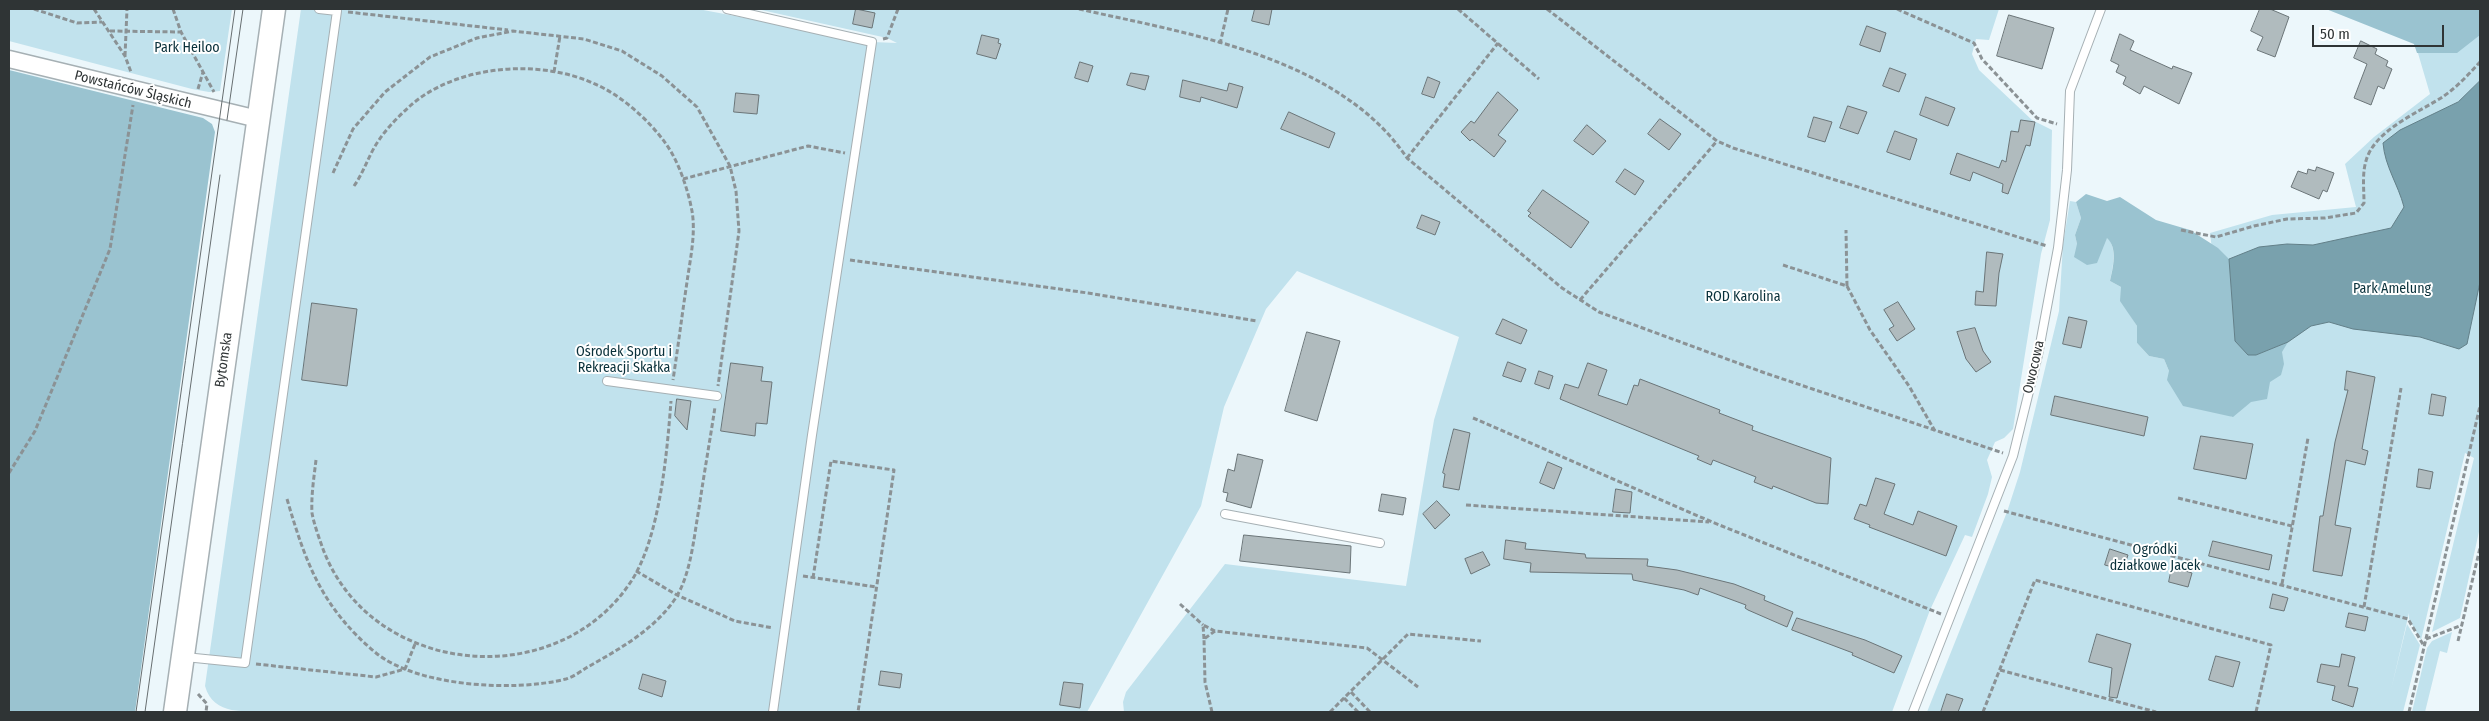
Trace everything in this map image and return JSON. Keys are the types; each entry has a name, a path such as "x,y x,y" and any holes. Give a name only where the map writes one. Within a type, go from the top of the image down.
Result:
{"main road":[{"name":"Bytomska","path":"175,712 274,9"}],"street":[{"name":"Powstańców Śląskich","path":"9,59 134,85 258,119"}],"lane":[{"path":"183,656 245,663 337,10 319,9"},
{"path":"726,9 872,42 773,712"},
{"name":"Owocowa","path":"1913,712 2013,456 2038,355 2058,248 2067,170 2067,127 2070,91 2101,9"},
{"path":"606,382 716,396"},
{"path":"1225,514 1380,543"}],"path":[{"path":"34,9 78,23 102,22"},
{"path":"9,473 35,431 110,249 134,85 125,56 94,9"},
{"path":"125,56 127,9"},
{"path":"173,9 182,32 215,98"},
{"path":"872,42 887,38 898,9"},
{"path":"1079,9 1220,44 1268,58 1330,86 1393,137 1407,158 1580,300 1599,312 1935,431 2013,456"},
{"path":"1220,44 1228,9"},
{"path":"1458,9 1539,78"},
{"path":"1547,9 1716,141 1752,154 2058,248"},
{"path":"1897,9 1974,43 1982,58 2037,118 2067,127"},
{"path":"287,499 300,545 322,594 348,627 378,654 414,673 462,683 513,686 568,678 642,634 677,595 691,556 739,232 736,191 730,166 697,107 662,76 622,52 584,39 337,10"},
{"path":"109,31 182,32"},
{"path":"333,173 352,129 385,92 430,57 477,38 513,31"},
{"path":"554,72 560,36"},
{"path":"1407,158 1498,43"},
{"path":"2180,230 2216,237 2287,219 2325,218 2356,213 2364,203 2366,160 2372,147 2398,123 2444,95 2466,77 2480,62"},
{"path":"354,186 378,140 410,106 437,88 460,77 485,70 554,72 595,84 621,100 667,145 683,179 692,213 692,251 673,382"},
{"path":"196,94 203,72"},
{"path":"1580,300 1716,141"},
{"path":"683,179 808,146 855,155"},
{"path":"1846,230 1847,286 1870,330 1909,386 1935,431"},
{"path":"840,258 1088,293 1257,321"},
{"path":"1783,265 1847,286"},
{"path":"2364,607 2401,388"},
{"path":"316,460 312,513 329,566 347,594 365,613 392,632 415,644 459,656 494,657 524,654 556,644 591,624 611,605 636,572 647,551 655,522 671,391"},
{"path":"2409,712 2480,406"},
{"path":"1473,418 1712,522 1950,618"},
{"path":"2282,584 2308,438"},
{"path":"813,578 831,461 894,470 858,712"},
{"path":"2178,498 2292,526"},
{"path":"1466,505 1712,522"},
{"path":"1994,508 2408,619 2424,646"},
{"path":"2458,641 2480,548"},
{"path":"636,572 677,595 735,622 760,626"},
{"path":"792,575 876,587"},
{"path":"1983,712 2035,580 2271,645 2256,712"},
{"path":"1180,604 1203,625 1215,632 1367,648 1418,687"},
{"path":"1203,625 1205,682 1212,712"},
{"path":"2425,640 2462,625"},
{"path":"1204,639 1215,632"},
{"path":"1330,712 1408,634 1481,642"},
{"path":"405,668 415,644"},
{"path":"245,663 376,677 405,668"},
{"path":"2000,670 2156,712"},
{"path":"1351,692 1370,712"},
{"path":"1344,698 1358,712"}],"green space":[{"name":"Park Heiloo","path":"9,9 232,9 220,91 209,92 192,89 9,41"},
{"path":"301,9 698,9 872,42 897,43 887,38 757,9 1999,9 1989,40 1976,39 1972,54 1979,70 2032,120 2052,130 2050,220 2041,254 2013,429 2004,438 1995,442 1987,460 1992,477 1988,494 1972,537 1965,535 1930,610 1892,712 1124,712 1123,702 1126,692 1225,564 1406,586 1434,420 1459,337 1297,271 1266,309 1224,407 1201,506 1087,712 271,712 232,710 215,703 209,696 205,686"},
{"name":"Ogródki działkowe Jacek","path":"2480,9 2480,527 2460,618 2432,632 2474,458 2465,453 2421,640 2409,619 2409,613 2391,690 2407,624 2420,645 2403,712 1927,712 2007,512 2020,472 2059,311 2063,244 2070,201 2076,202 2081,218 2075,235 2077,244 2108,238 2111,242 2114,258 2110,281 2121,287 2130,315 2137,326 2137,343 2149,356 2164,359 2169,371 2232,417 2210,233 2272,215 2356,207 2345,164 2374,137 2430,94 2415,43"},
{"path":"2452,632 2447,653 2440,651 2425,712 2412,712 2427,648 2432,641"}],"shaded area":[{"path":"2326,9 2480,9 2480,35 2457,53 2417,53 2414,44"},
{"path":"9,70 203,118 212,124 215,132 135,712 9,712"},
{"path":"2480,81 2480,282 2467,344 2459,349 2420,337 2353,329 2329,322 2311,326 2288,342 2256,355 2248,355 2235,341 2229,259 2259,247 2287,244 2313,245 2391,228 2404,207 2386,160 2383,143 2400,130 2458,102"},
{"path":"2086,194 2107,201 2120,197 2156,220 2190,230 2218,248 2229,259 2235,341 2248,355 2256,355 2288,342 2282,352 2284,364 2281,375 2270,382 2267,399 2251,402 2233,417 2183,406 2167,380 2169,371 2164,359 2149,356 2137,343 2137,326 2120,301 2121,287 2110,281 2114,253 2110,242 2107,238 2097,263 2087,265 2074,257 2077,244 2075,235 2081,218 2076,202"}],"building":[{"path":"856,9 875,13 872,28 853,24"},
{"path":"1255,9 1272,9 1269,25 1252,21"},
{"path":"2260,9 2270,9 2289,17 2275,57 2257,50 2263,37 2251,31"},
{"path":"2009,15 2054,28 2042,69 1997,56"},
{"path":"1867,26 1886,33 1880,52 1860,45"},
{"path":"2120,34 2134,41 2130,50 2172,69 2173,66 2192,73 2179,104 2144,86 2140,94 2123,84 2126,77 2116,72 2119,65 2111,61"},
{"path":"982,35 999,39 998,43 1001,44 996,59 977,54"},
{"path":"2361,41 2377,49 2375,54 2388,61 2386,66 2392,69 2384,89 2378,86 2371,105 2354,98 2367,64 2354,58"},
{"path":"1080,62 1093,66 1088,82 1075,78"},
{"path":"1890,68 1906,74 1899,92 1883,86"},
{"path":"1131,73 1149,76 1145,90 1127,85"},
{"path":"1428,77 1440,82 1434,98 1422,94"},
{"path":"1183,80 1227,91 1229,83 1243,87 1237,108 1201,97 1200,102 1180,97"},
{"path":"1498,92 1518,110 1498,135 1506,141 1494,157 1472,139 1470,141 1461,132 1471,121 1474,123"},
{"path":"736,93 759,95 757,114 734,112"},
{"path":"1926,97 1955,108 1948,126 1920,115"},
{"path":"1848,106 1867,112 1858,134 1840,128"},
{"path":"1289,112 1335,133 1329,148 1281,129"},
{"path":"1814,117 1832,122 1825,142 1808,137"},
{"path":"1660,119 1681,134 1669,150 1648,134"},
{"path":"2021,120 2035,122 2030,146 2026,145 2008,194 2002,192 2003,184 1973,172 1970,181 1950,174 1957,153 1999,168 2002,160 2006,162 2011,131 2018,132"},
{"path":"1587,125 1606,141 1593,155 1574,141"},
{"path":"1895,131 1917,139 1910,160 1887,152"},
{"path":"2317,167 2334,173 2327,192 2323,190 2319,199 2291,187 2298,171 2307,174 2308,169 2315,171"},
{"path":"1625,169 1644,181 1635,195 1616,182"},
{"path":"1543,190 1589,222 1571,248 1528,216 1531,213 1528,211"},
{"path":"1422,215 1440,222 1435,235 1417,228"},
{"path":"1987,252 2003,254 1996,306 1975,305 1976,291 1983,292"},
{"path":"1898,302 1915,329 1897,341 1889,329 1894,326 1884,310"},
{"path":"312,303 357,309 347,386 302,380"},
{"path":"2069,317 2087,321 2081,348 2063,344"},
{"path":"1503,319 1527,330 1521,344 1496,334"},
{"path":"1975,328 1983,351 1991,362 1976,372 1966,359 1957,332"},
{"path":"1307,332 1340,341 1317,421 1285,411"},
{"path":"1508,362 1526,369 1521,382 1503,376"},
{"path":"731,363 763,367 761,381 772,382 767,424 756,423 755,436 721,431"},
{"path":"1588,363 1607,370 1598,395 1627,405 1634,385 1638,386 1640,379 1720,410 1719,413 1753,426 1752,430 1831,458 1828,504 1816,503 1773,486 1772,489 1754,482 1756,477 1713,460 1711,465 1697,459 1699,456 1560,399 1565,384 1578,388"},
{"path":"1539,371 1553,376 1549,389 1535,384"},
{"path":"2347,371 2375,377 2362,449 2368,451 2365,465 2346,460 2335,525 2351,528 2342,576 2313,571 2320,516 2323,516 2335,442 2348,390 2345,390"},
{"path":"2432,394 2446,397 2443,416 2429,414"},
{"path":"2055,396 2148,417 2144,436 2051,415"},
{"path":"677,399 691,401 687,430 675,416"},
{"path":"1454,429 1470,433 1459,490 1443,487 1445,474 1443,473"},
{"path":"2201,436 2253,444 2246,479 2194,469"},
{"path":"1238,454 1263,460 1251,508 1226,501 1228,493 1223,492 1228,469 1234,471"},
{"path":"1548,462 1562,468 1554,489 1540,483"},
{"path":"2419,469 2433,472 2430,489 2417,487"},
{"path":"1876,478 1895,484 1884,514 1913,525 1918,511 1957,526 1946,556 1869,527 1870,525 1854,519 1860,504 1866,506"},
{"path":"1616,489 1632,492 1630,513 1613,512"},
{"path":"1382,494 1406,498 1403,515 1379,511"},
{"path":"1437,501 1450,515 1435,529 1423,514"},
{"path":"1244,535 1351,546 1350,573 1240,561"},
{"path":"1506,540 1526,543 1525,549 1585,554 1586,558 1648,559 1647,566 1677,570 1734,584 1765,596 1764,600 1793,612 1787,627 1748,610 1745,608 1746,605 1700,588 1698,595 1684,590 1633,580 1632,574 1530,572 1531,563 1504,559"},
{"path":"2213,541 2272,555 2269,570 2209,556"},
{"path":"2110,549 2128,555 2123,570 2105,565"},
{"path":"1483,552 1490,565 1471,574 1465,559"},
{"path":"2172,567 2192,573 2188,587 2169,582"},
{"path":"2273,594 2288,598 2284,611 2270,608"},
{"path":"2349,613 2368,617 2365,631 2346,627"},
{"path":"1797,618 1865,640 1902,656 1894,673 1852,655 1853,653 1792,630"},
{"path":"2097,634 2131,644 2117,698 2109,697 2112,668 2089,662"},
{"path":"2342,654 2355,657 2348,686 2358,688 2353,707 2332,700 2335,686 2317,682 2321,664 2339,667"},
{"path":"2216,656 2240,662 2233,687 2209,680"},
{"path":"881,671 902,674 900,688 879,685"},
{"path":"643,674 666,681 662,697 639,689"},
{"path":"1064,682 1083,684 1080,708 1060,705"},
{"path":"1947,694 1963,699 1958,712 1941,712"}],"tram line":[{"path":"136,712 235,9"},
{"path":"227,120 243,9"},
{"path":"145,712 220,175"}],"park label":[{"name":"Park Amelung","path":"2392,289"},
{"name":"ROD Karolina","path":"1743,297"},
{"name":"Ośrodek Sportu i Rekreacji Skałka","path":"624,360"}]}
